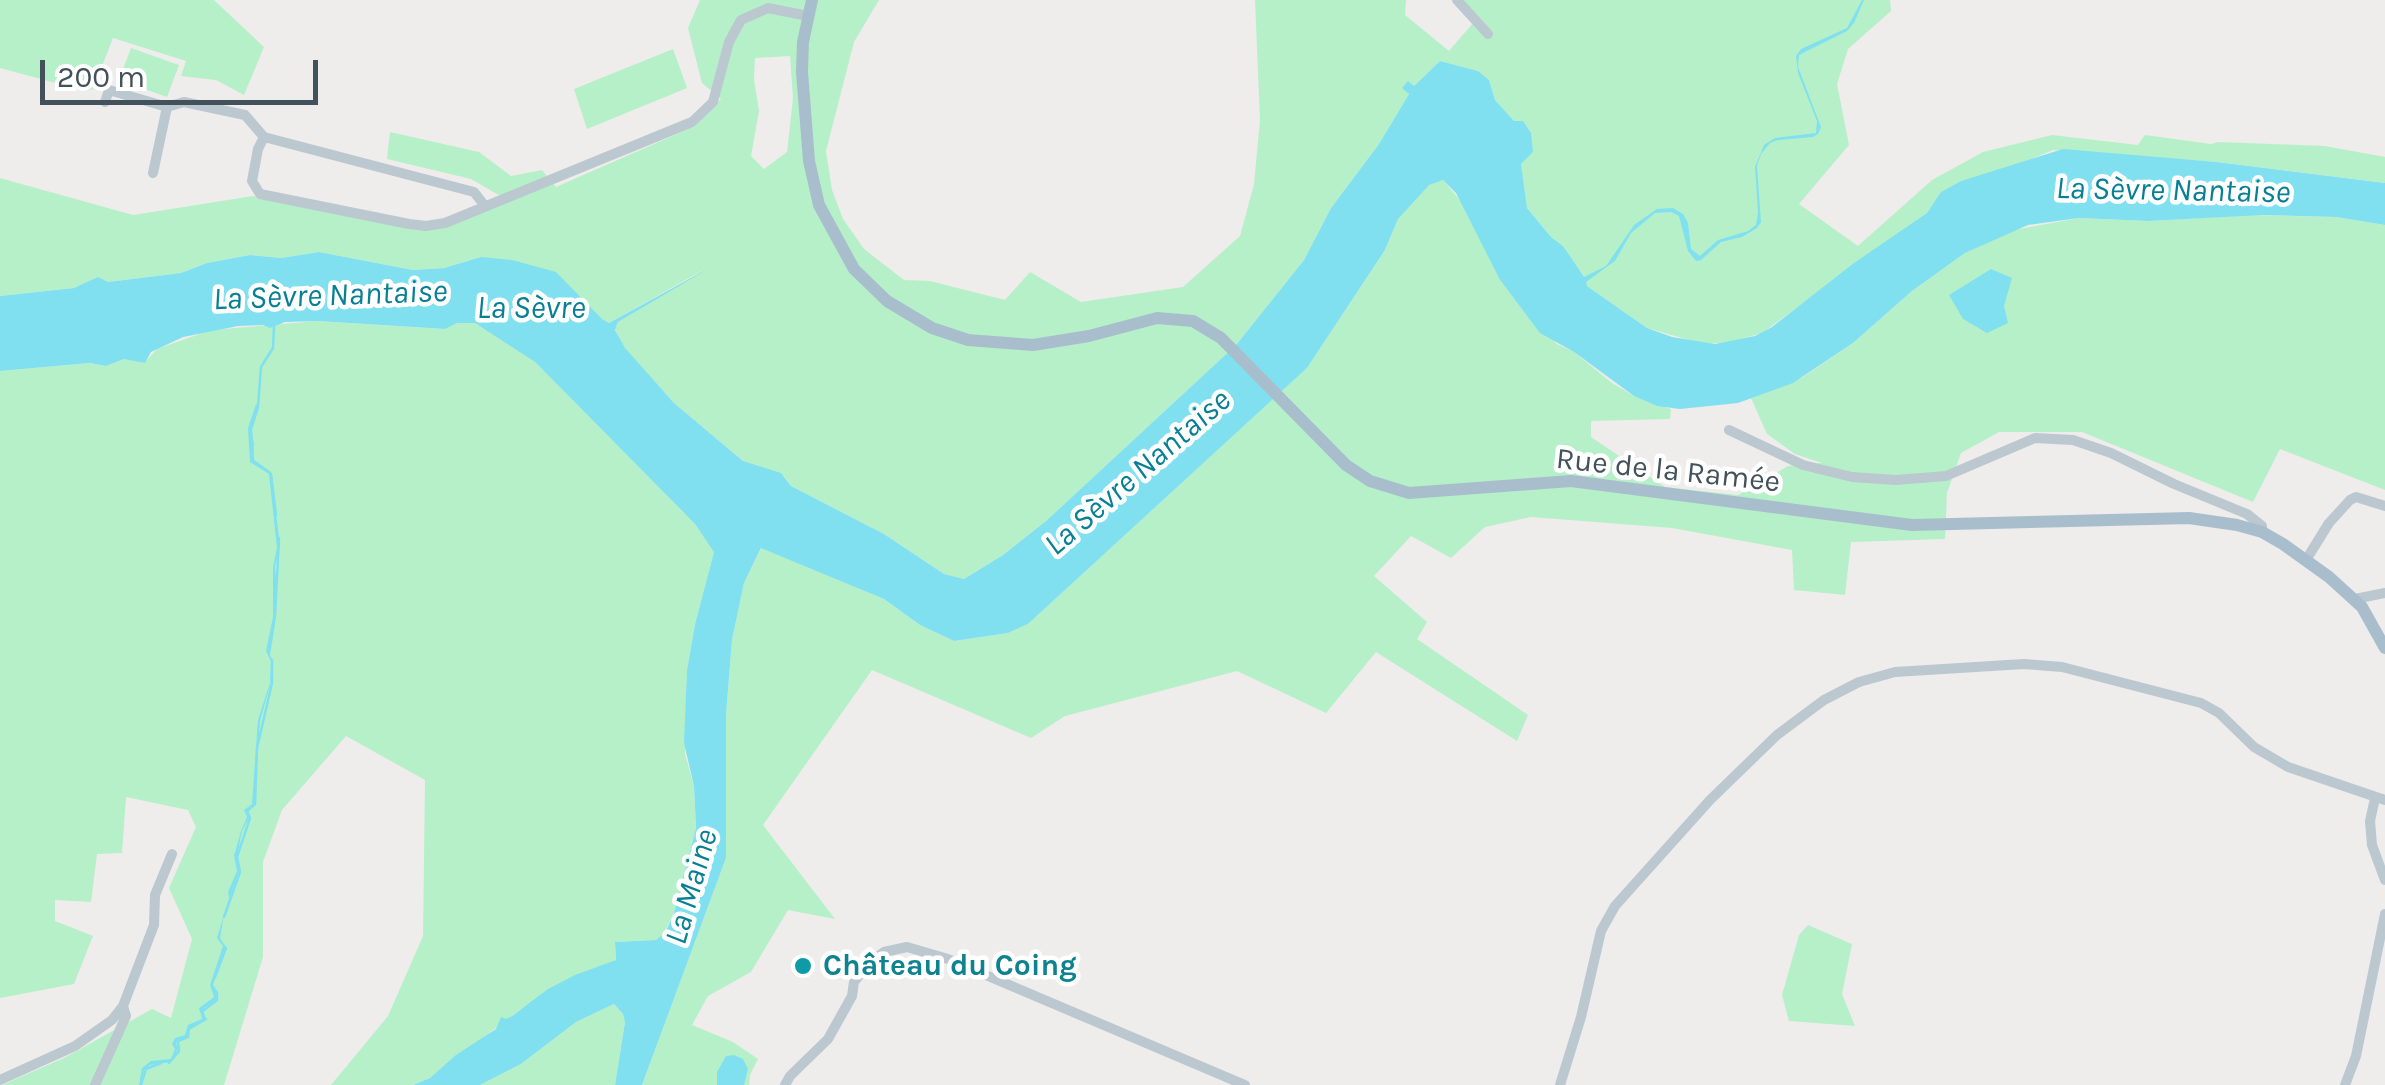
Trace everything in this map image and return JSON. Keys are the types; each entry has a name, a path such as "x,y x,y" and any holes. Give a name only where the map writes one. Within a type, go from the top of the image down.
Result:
{"main road":[{"path":"808,16 812,0"},
{"name":"Rue de la Ramée","path":"808,16 802,72 809,161 826,222 854,269 886,301 932,328 989,344 1057,343 1167,317 1193,321 1221,338 1346,465 1370,481 1397,490 1428,493 1521,482 1570,481 1864,520 1955,526 2213,520 2262,532 2355,598"},
{"path":"2355,598 2385,648"}],"street":[{"path":"1457,0 1488,34"},
{"path":"264,138 252,181 260,194 426,226 445,223 692,122 712,102 729,42 741,20 768,8 808,16"},
{"path":"105,102 109,90 167,107 184,102 245,115 264,138 474,192 485,206"},
{"path":"152,172 167,107"},
{"path":"1729,430 1803,465 1852,477 1896,480 1946,476 2036,438 2074,440 2247,514 2262,526 2262,532"},
{"path":"2306,560 2328,523 2350,500 2356,497 2385,506"},
{"path":"2355,598 2385,593"},
{"path":"1560,1085 1601,931 1615,906 1710,800 1798,716 1859,682 1895,672 2024,664 2062,667 2200,703 2219,714 2254,747 2288,767 2380,799 2370,821 2372,845 2385,880"},
{"path":"0,1080 74,1046 112,1020 124,1006 154,925 155,895 172,854"},
{"path":"2345,1085 2356,1056 2385,914"},
{"path":"789,1082 828,1039 852,996 854,982 884,952 907,947 948,960 1245,1085"},
{"path":"96,1085 126,1016 124,1006"}],"green space":[{"path":"0,0 214,0 264,47 244,95 216,80 181,76 186,61 113,38 93,89 85,91 0,68"},
{"path":"700,0 879,0 854,42 826,151 832,190 843,219 864,249 904,280 930,281 1005,300 1030,272 1081,302 1183,287 1240,236 1254,184 1260,120 1255,0 1406,0 1405,15 1449,51 1478,17 1461,0 1890,0 1891,11 1848,49 1837,84 1849,145 1799,204 1858,246 1932,180 1983,152 2052,135 2138,145 2145,135 2211,144 2325,146 2385,157 2385,183 2217,162 2053,150 2005,170 1961,181 1942,192 1927,213 1762,333 1731,342 1703,344 1647,328 1587,286 1563,246 1527,208 1514,121 1495,100 1489,80 1478,71 1440,61 1414,86 1403,88 1409,94 1379,144 1331,208 1304,260 1236,345 1046,521 964,579 944,574 884,534 791,486 784,476 743,461 674,403 624,348 615,329 618,322 707,268 609,323 481,257 444,268 413,270 319,252 281,258 250,255 207,263 181,273 108,282 98,278 74,288 0,296 0,178 133,215 253,196 429,230 509,201 471,179 387,159 390,132 479,152 511,176 542,170 556,187 695,126 721,99 702,83 688,28","holes":["790,56 793,98 787,152 764,169 751,156 759,111 755,58"]},
{"path":"131,48 179,65 167,97 119,80"},
{"path":"673,49 687,88 587,129 574,89"},
{"path":"1443,180 1464,205 1500,280 1522,309 1557,344 1574,352 1612,383 1634,396 1671,409 1670,419 1591,421 1591,437 1665,487 1738,495 1788,466 1822,463 1795,454 1767,434 1751,398 1803,377 1853,343 1912,291 1965,253 2014,230 2079,218 2148,221 2253,215 2336,217 2385,225 2385,490 2280,449 2253,502 2082,432 1999,432 1961,453 1947,493 1945,539 1851,542 1845,595 1794,590 1792,550 1672,528 1531,517 1485,527 1451,558 1411,536 1374,576 1427,622 1417,639 1528,715 1517,741 1376,652 1326,713 1237,671 1065,716 1031,738 872,670 763,825 835,919 788,910 751,972 708,996 692,1025 733,1042 758,1059 749,1085 642,1085 726,858 726,715 732,640 744,583 762,547 884,599 920,625 954,641 1008,633 1028,624 1307,368 1385,250 1398,219 1429,184"},
{"path":"318,321 444,329 457,323 475,323 535,362 710,543 714,552 687,670 685,754 694,786 696,828 674,913 662,937 615,942 616,960 521,1009 430,1078 413,1085 331,1085 388,1016 423,936 425,780 346,736 282,810 263,862 263,957 224,1085 2,1085 64,1058 152,1009 171,1018 192,939 169,888 196,827 188,810 126,797 122,853 97,854 91,902 55,900 55,921 93,936 74,984 0,998 0,371 90,363 106,366 124,359 145,362 157,349 211,330"},
{"path":"1808,925 1852,944 1842,994 1855,1026 1789,1021 1782,995 1799,935"},
{"path":"614,1004 625,1022 615,1085 480,1085 521,1064 576,1022"}],"water":[{"path":"1862,0 1847,31 1799,55 1798,67 1821,127 1813,137 1770,143 1761,154 1757,166 1761,222 1757,228 1721,242 1696,261 1688,251 1679,216 1655,213 1631,233 1615,261 1586,282 1587,286 1647,328 1672,337 1715,344 1755,336 1927,213 1941,192 1961,181 2063,149 2217,162 2385,183 2385,225 2336,217 2263,215 2148,221 2079,218 2028,225 1965,253 1912,291 1853,343 1793,383 1738,403 1680,409 1657,406 1634,396 1574,352 1540,333 1500,280 1456,193 1443,180 1429,185 1398,219 1385,250 1307,368 1028,624 1008,633 954,641 920,625 884,599 761,548 744,583 732,640 726,715 726,858 642,1085 615,1085 625,1022 614,1004 576,1022 521,1064 480,1085 413,1085 430,1078 496,1029 501,1017 512,1016 575,975 616,960 615,942 656,940 665,933 696,828 694,786 684,743 687,670 714,552 695,524 535,362 475,323 457,323 445,329 318,321 285,322 270,328 238,326 183,337 151,352 145,363 124,359 106,366 90,363 0,371 0,296 74,288 98,277 108,282 181,273 207,263 250,255 281,258 319,252 413,270 444,268 481,257 512,260 556,272 609,323 711,267 618,322 615,330 625,348 674,403 743,461 781,473 791,486 884,534 944,574 964,579 1046,521 1236,345 1304,260 1331,208 1379,144 1409,94 1402,88 1408,81 1414,86 1440,61 1478,71 1489,80 1495,100 1514,121 1523,121 1531,133 1533,152 1521,164 1527,208 1563,246 1584,277 1606,266 1634,225 1657,209 1673,208 1683,214 1691,249 1700,256 1718,240 1756,225 1755,167 1764,145 1775,138 1816,133 1817,121 1798,73 1796,56 1801,49 1847,28"},
{"path":"1991,269 2012,278 2004,306 2008,323 1987,333 1963,319 1949,295"},
{"path":"256,404 250,430 253,459 271,472 280,546 275,566 277,592 272,642 268,650 273,662 271,682 260,721 254,803 247,809 250,816 237,856 239,871 225,910 237,871 234,856 247,817 244,810 252,804 258,720 270,683 271,661 266,651 273,617 273,567 277,548 269,474 250,462 248,428"},
{"path":"224,915 220,938 226,947 213,985 217,999 203,1009 206,1019 188,1029 188,1037 176,1043 178,1049 171,1062 150,1065 139,1085 142,1068 151,1061 171,1059 175,1038 185,1035 188,1025 202,1019 199,1008 214,997 210,985 223,946 217,938"},
{"path":"726,1056 743,1059 748,1069 744,1085 717,1085 717,1072"}],"waterway":[{"name":"La Sèvre Nantaise","path":"253,461 251,429 258,407 261,367 273,348 274,326"},
{"path":"271,474 276,515"},
{"path":"269,653 279,538"},
{"path":"224,917 240,872 237,857 250,818 247,811 255,804 257,748 272,683 272,660"},
{"path":"215,977 226,948"},
{"path":"203,1011 217,1000 217,993"},
{"path":"169,1063 179,1051 178,1041 188,1037 189,1029 206,1019"},
{"path":"141,1085 146,1069 161,1063"}],"place":[{"name":"Château du Coing","path":"803,966"}],"water label":[{"name":"La Sèvre","path":"531,309"},
{"name":"La Maine","path":"692,887"}]}
